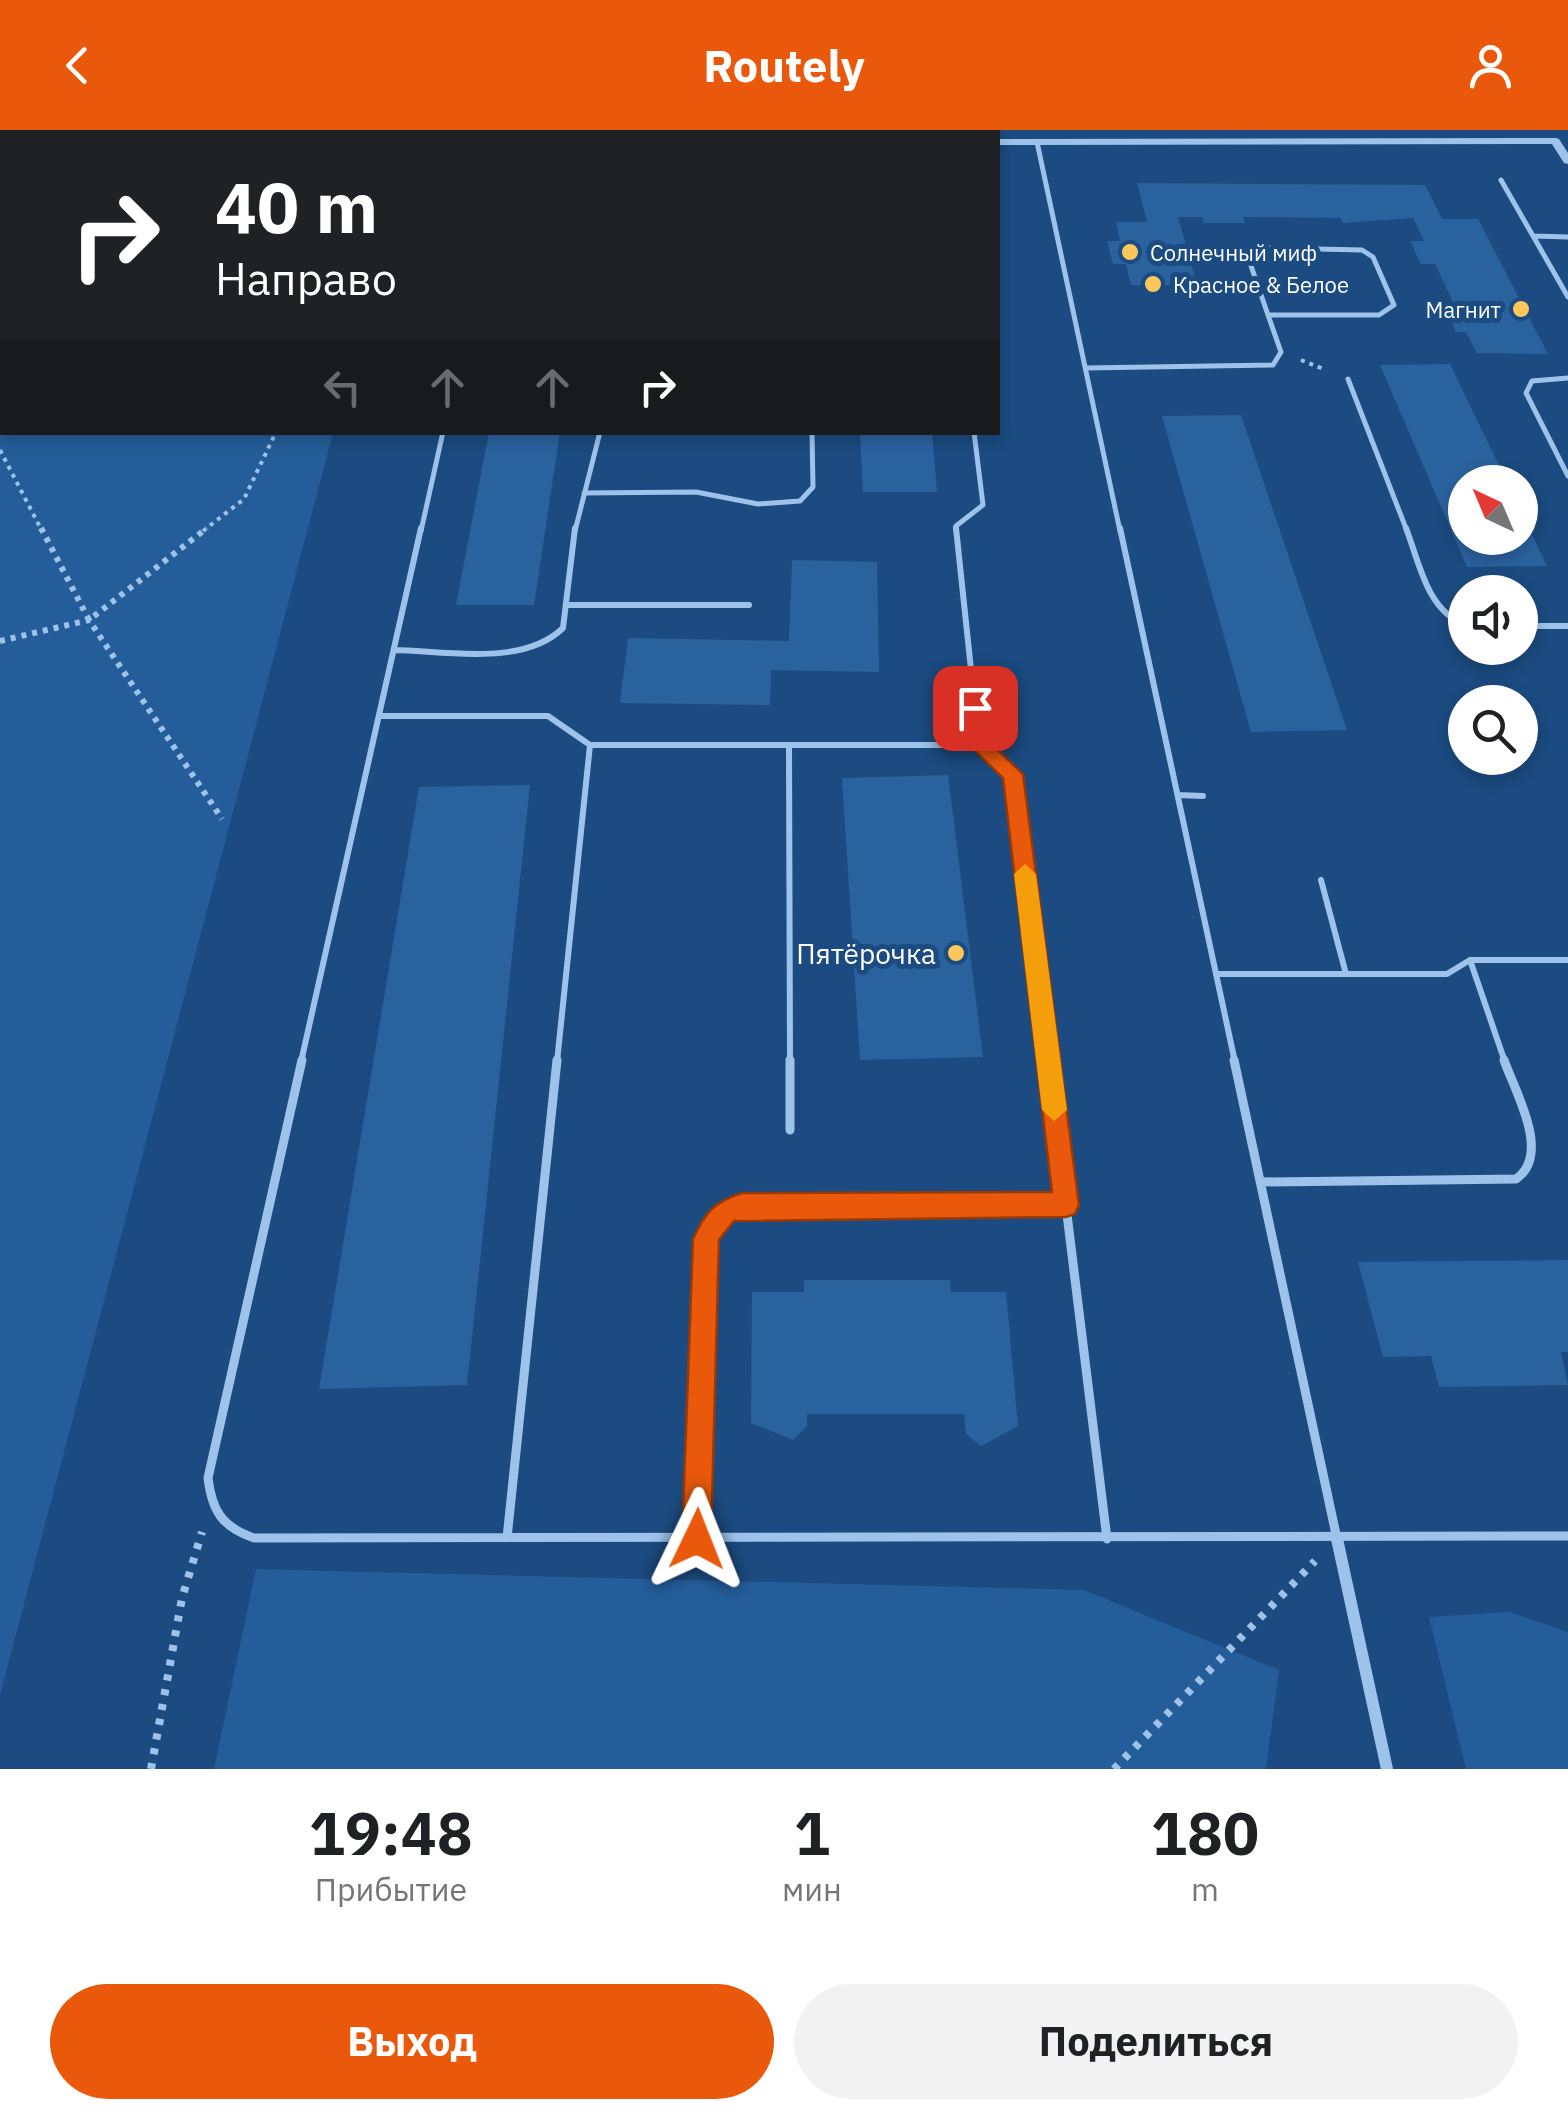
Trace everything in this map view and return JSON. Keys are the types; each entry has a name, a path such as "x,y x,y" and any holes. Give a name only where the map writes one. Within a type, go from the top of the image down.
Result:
{"street":[{"path":"1000,142 1557,137 1568,160"},
{"path":"1337,1538 1386,1769"}],"lane":[{"path":"1038,142 1337,1538"},
{"path":"1502,180 1568,297"},
{"path":"1534,236 1568,237"},
{"path":"1086,368 1264,368 1280,360 1281,352 1268,316 1248,260 1254,250 1354,248 1369,253 1394,305 1380,315 1268,316"},
{"path":"1568,378 1532,382 1526,394 1568,476"},
{"path":"1348,379 1436,606 1448,618"},
{"path":"442,435 208,1478 210,1507 225,1529 254,1538 1568,1536"},
{"path":"394,650 544,646 556,640 563,628 584,492 599,435"},
{"path":"584,492 696,492 758,504 800,501 813,487 812,435"},
{"path":"974,435 983,505 956,526 979,745"},
{"path":"566,605 748,604"},
{"path":"1538,626 1568,626"},
{"path":"379,716 548,716 590,746 979,745 1013,774 1108,1539"},
{"path":"789,745 790,1130"},
{"path":"506,1538 590,746"},
{"path":"1178,796 1203,796"},
{"path":"1321,880 1346,974"},
{"path":"1216,974 1447,974 1470,960 1568,960"},
{"path":"1261,1182 1508,1182 1523,1176 1533,1161 1532,1143 1470,960"},
{"path":"697,1539 706,1239 714,1222 726,1211 742,1206 1066,1205"}],"path":[{"path":"1281,352 1348,379"},
{"path":"0,641 89,620 244,499 275,435"},
{"path":"0,450 89,620 222,819"},
{"path":"150,1769 182,1598 210,1507"},
{"path":"1114,1769 1337,1538"}],"shaded area":[{"path":"0,435 332,435 0,1695"},
{"path":"256,1569 1084,1590 1279,1670 1266,1769 214,1769"},
{"path":"1509,1612 1568,1632 1568,1769 1466,1769 1429,1617"}],"building":[{"path":"1137,183 1425,185 1442,219 1478,219 1548,354 1477,353 1466,332 1456,332 1444,306 1455,306 1435,264 1421,264 1410,241 1424,241 1413,218 1343,223 1340,218 1243,217 1245,223 1204,223 1202,217 1178,217 1197,285 1131,285 1126,264 1113,264 1107,241 1120,241 1116,222 1147,222"},
{"path":"1450,364 1499,465 1448,465 1448,523 1380,365"},
{"path":"1241,415 1347,730 1251,732 1162,416"},
{"path":"488,435 560,435 534,605 456,605"},
{"path":"860,435 932,435 937,492 863,492"},
{"path":"1538,547 1547,566 1467,567 1462,555 1538,555"},
{"path":"792,560 877,562 879,672 771,670 770,705 620,703 628,638 789,641"},
{"path":"948,775 983,1057 860,1060 842,778"},
{"path":"530,785 467,1385 319,1389 419,787"},
{"path":"1568,1260 1568,1352 1561,1352 1568,1385 1439,1387 1431,1356 1383,1357 1358,1262"},
{"path":"804,1280 950,1280 951,1292 1006,1292 1018,1426 981,1446 966,1434 964,1414 807,1414 807,1426 793,1440 751,1423 752,1292 804,1292"}],"slow traffic":[{"path":"1025,874 1054,1110"}],"place":[{"name":"Солнечный миф","path":"1130,252"},
{"name":"Красное & Белое","path":"1153,284"},
{"name":"Магнит","path":"1521,309"},
{"name":"Пятёрочка","path":"956,953"}],"route":[{"path":"697,1539 706,1239 714,1222 726,1211 742,1206 1066,1205 1013,774 979,745 975,708"}]}
